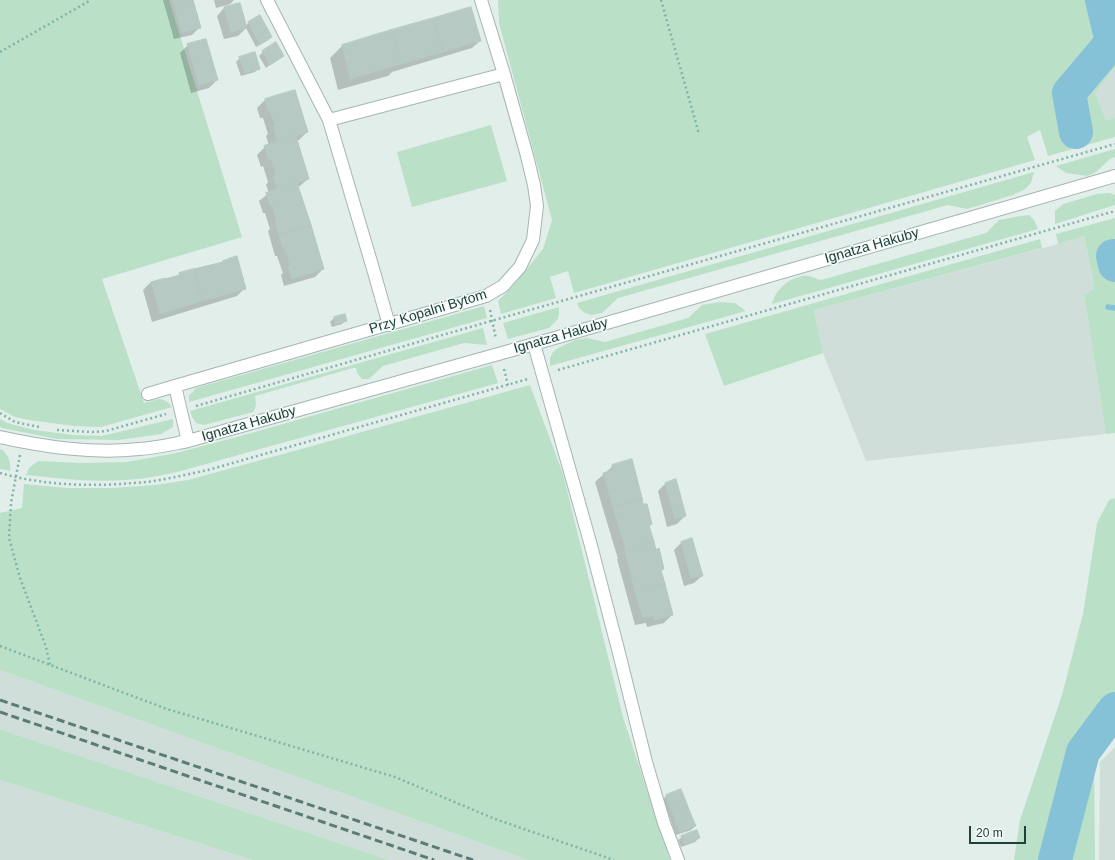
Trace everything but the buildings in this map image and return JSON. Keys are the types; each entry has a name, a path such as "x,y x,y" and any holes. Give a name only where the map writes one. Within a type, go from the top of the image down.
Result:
{"street":[{"path":"267,0 329,120 389,325"},
{"name":"Przy Kopalni Bytom","path":"148,394 486,296 503,286 520,267 533,240 536,206 534,185 504,74 481,0"},
{"path":"329,120 504,74"},
{"name":"Ignatza Hakuby","path":"0,437 60,448 95,451 141,449 188,441 534,344 1115,176"},
{"path":"534,344 592,549 646,762 664,822 678,860"},
{"path":"175,386 188,441"}],"path":[{"path":"0,52 91,0"},
{"path":"661,0 699,134"},
{"path":"56,430 92,432 106,431 1115,144"},
{"path":"0,473 16,477 58,483 95,485 134,483 170,478 208,470 1115,211"},
{"path":"0,413 15,422 42,428"},
{"path":"22,442 11,503 9,538 20,578 46,647 51,665"},
{"path":"0,646 167,708 395,777 495,819 614,860"}],"shaded area":[{"path":"1115,67 1115,118 1106,120 1095,93"},
{"path":"1084,236 1094,289 1084,294 1106,434 866,461 823,353 814,310"},
{"path":"0,670 528,860 389,860 0,729"},
{"path":"1115,747 1115,860 1099,860 1100,762"},
{"path":"0,780 252,860 0,860"}],"green space":[{"path":"0,0 169,0 242,237 102,279 144,403 160,399 172,407 101,427 74,426 29,420 15,417 0,409"},
{"path":"498,0 1115,0 1115,67 1095,93 1106,120 1115,118 1115,137 1048,156 1040,130 1027,137 1035,160 574,293 568,271 550,277 556,298 501,314 498,301 513,286 543,249 552,220 499,23"},
{"path":"491,125 507,181 412,207 397,152"},
{"path":"1115,149 1115,157 1110,159 1096,172 1087,176 1066,173 1056,166"},
{"path":"1034,172 1031,183 1025,189 1013,195 967,209 948,205 618,298 602,313 592,315 585,313 579,308 577,303"},
{"path":"1110,193 1115,195 1115,205 1055,224 1055,211 1063,204 1097,194"},
{"path":"1029,215 1034,220 1038,229 772,304 779,290 788,282 798,277 808,276 821,280 986,233 999,220"},
{"path":"1115,218 1115,433 1106,434 1084,294 1094,289 1084,236 1058,244 1056,234"},
{"path":"1040,239 1042,248 814,310 823,353 724,386 705,334"},
{"path":"720,302 735,303 746,311 550,366 550,358 553,352 575,340 587,338 605,342 688,318 702,305"},
{"path":"484,306 487,318 189,402 189,396 196,388"},
{"path":"559,307 558,319 549,328 508,339 503,323"},
{"path":"483,328 487,345 464,343 383,366 369,379 362,379 357,373 356,368 353,368 255,396 256,406 253,412 204,425 196,423 190,411"},
{"path":"492,365 498,383 181,471 147,478 108,481 26,475 29,468 38,461 81,463 127,462 176,453"},
{"path":"530,385 563,474 623,717 670,860 528,860 0,670 0,513 22,508 24,484 67,488 112,488 156,485 188,480"},
{"path":"0,419 7,423 34,430 73,435 102,436 173,419 173,427 161,434 119,440 57,439 2,428 0,427"},
{"path":"0,449 3,450 10,462 10,471 0,469"},
{"path":"1115,498 1115,735 1094,760 1095,860 1014,860 1020,820 1062,695 1083,614 1097,523 1109,500"},
{"path":"0,729 389,860 252,860 0,780"}],"waterway":[{"path":"1076,132 1069,93 1112,42 1102,0"},
{"path":"1113,256 1115,265"},
{"path":"1108,307 1115,308"},
{"path":"1055,860 1083,752 1115,709"}],"railway":[{"path":"0,700 473,860"},
{"path":"0,712 434,860"}]}
